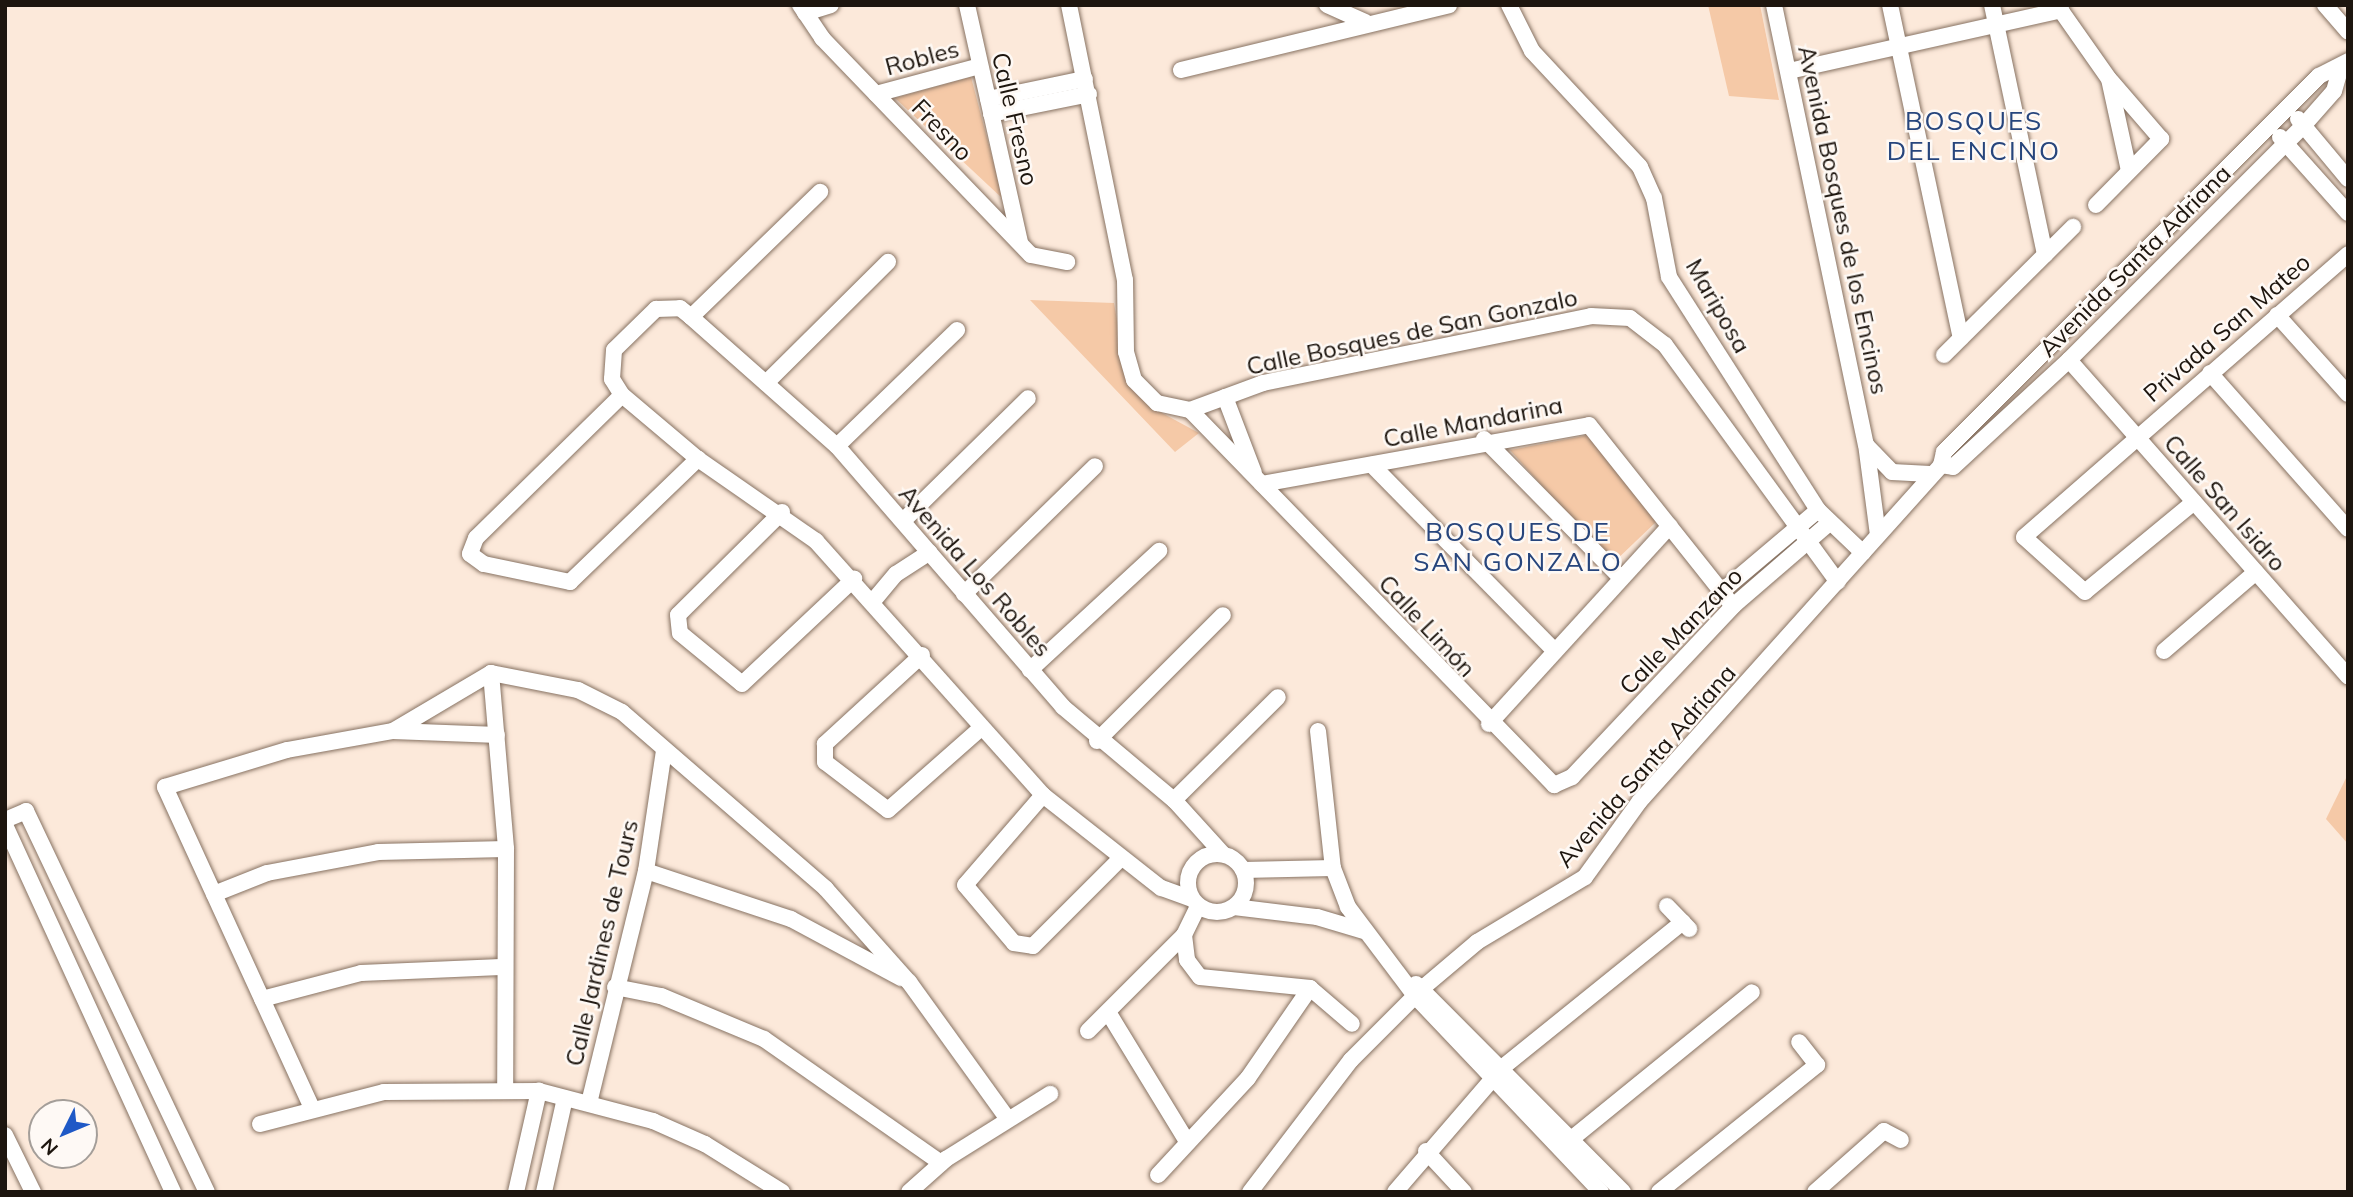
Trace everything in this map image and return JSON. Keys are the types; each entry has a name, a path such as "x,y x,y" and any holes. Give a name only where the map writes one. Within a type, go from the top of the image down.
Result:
{"street":[{"path":"803,9 831,5"},
{"name":"Calle Fresno","path":"967,5 1020,243"},
{"path":"1069,5 1125,280 1126,352 1134,380 1157,403 1190,410"},
{"path":"1327,5 1345,18 1375,23"},
{"path":"1181,70 1449,5"},
{"name":"Mariposa","path":"1508,5 1532,51 1640,167 1654,198 1669,277 1818,510 1828,524 1863,553"},
{"name":"Avenida Bosques de los Encinos","path":"1774,5 1866,444 1878,535"},
{"path":"1890,5 1961,338"},
{"path":"1992,5 2045,254"},
{"path":"2325,5 2348,31"},
{"path":"1788,71 1996,25 2059,8 2109,79 2161,139 2096,205"},
{"name":"Fresno","path":"803,9 876,94 1020,243 1043,262 1067,262"},
{"name":"Avenida Santa Adriana","path":"1250,1192 1342,1071 1417,988 1477,942 1585,877 1639,802 1838,582 1935,469 1944,452 2271,128 2319,76 2345,64"},
{"name":"Avenida Santa Adriana","path":"1935,469 1953,467 2068,360 2304,125 2334,91 2345,64"},
{"name":"Robles","path":"876,94 980,66"},
{"path":"2109,79 2129,171"},
{"path":"989,107 1087,86"},
{"path":"2289,109 2348,179"},
{"path":"2271,128 2348,213"},
{"path":"820,192 691,317 680,308 656,309 614,350 612,379 622,395 698,459 782,512 874,600 982,728 1043,795 1161,888 1220,913 1234,907 1317,917 1364,931"},
{"path":"1944,355 2073,227"},
{"name":"Privada San Mateo","path":"2194,502 2085,592 2026,540 2025,533 2348,254"},
{"path":"766,383 888,262"},
{"path":"2277,315 2348,394"},
{"name":"Calle Bosques de San Gonzalo","path":"1190,410 1225,397 1591,316 1630,318 1665,345 1800,538 1838,582"},
{"name":"Avenida Los Robles","path":"691,317 838,446 1030,670 1097,741 1174,800 1223,854"},
{"path":"838,446 957,330"},
{"name":"Calle San Isidro","path":"2068,360 2348,676"},
{"path":"2210,373 2348,529"},
{"path":"622,395 476,538 470,554 484,564 570,582 698,459"},
{"name":"Calle Limón","path":"1225,397 1259,481"},
{"path":"903,521 1028,398"},
{"name":"Calle Limón","path":"1190,410 1545,780 1554,785 1573,777"},
{"name":"Calle Mandarina","path":"1259,481 1372,465 1484,439 1589,425 1732,606"},
{"path":"1484,439 1621,578"},
{"path":"1866,444 1892,472 1935,469"},
{"path":"1372,465 1554,650"},
{"path":"964,594 1095,466"},
{"name":"Calle Manzano","path":"1573,777 1732,606 1800,538 1818,510"},
{"path":"782,512 678,615 680,633 742,684 854,579"},
{"name":"Calle Manzano","path":"1721,592 1800,538 1828,524"},
{"path":"1489,723 1670,526"},
{"path":"1030,670 1159,551"},
{"path":"874,600 896,574 930,552"},
{"path":"2164,650 2256,572"},
{"path":"1097,741 1223,615"},
{"path":"922,655 825,744 825,762 888,810 982,728"},
{"path":"491,673 506,849 501,967 505,1089"},
{"path":"393,731 491,673 578,690 622,712 826,889 909,982 1007,1118"},
{"path":"1174,800 1278,697"},
{"path":"311,1106 165,787 287,750 393,731 497,735"},
{"path":"1318,732 1333,868 1364,931 1565,1144 1623,1192"},
{"name":"Calle Jardines de Tours","path":"589,1103 615,987 646,872 664,751"},
{"path":"1043,795 965,885 1014,943 1033,946 1121,858"},
{"path":"173,1192 5,823 26,811 207,1192"},
{"path":"214,894 267,873 378,852 506,849"},
{"path":"1333,868 1243,870 1223,854 1204,857 1191,871 1195,902 1184,935 1187,960 1200,977 1310,988 1352,1024"},
{"path":"1234,907 1246,890 1243,870"},
{"path":"646,872 791,919 909,982"},
{"path":"1395,1192 1426,1151 1497,1073 1686,926 1667,906"},
{"path":"1088,1031 1184,935"},
{"path":"262,999 361,974 501,967"},
{"path":"615,987 661,996 764,1040 941,1163"},
{"path":"1158,1175 1248,1078 1310,988"},
{"path":"1565,1144 1749,988 1764,1005"},
{"path":"1108,1012 1188,1143"},
{"path":"106,1041 132,1031"},
{"path":"1659,1192 1817,1065 1799,1042"},
{"path":"260,1124 311,1106 384,1092 505,1089 538,1091 589,1103 705,1144 782,1192"},
{"path":"516,1192 538,1091"},
{"path":"909,1192 941,1163 1007,1118 1050,1094"},
{"path":"544,1192 565,1098"},
{"path":"1815,1192 1884,1131 1901,1140"},
{"path":"5,1135 33,1192"},
{"path":"1565,1144 1601,1192"},
{"path":"1426,1151 1465,1192"}],"shaded area":[{"path":"1708,5 1760,5 1779,100 1729,96"},
{"path":"971,77 1003,199 895,98"},
{"path":"1030,300 1114,303 1126,372 1151,407 1199,433 1175,452"},
{"path":"1594,434 1657,521 1612,564 1510,450"},
{"path":"2348,774 2348,844 2326,819"}],"district":[{"name":"BOSQUES DEL ENCINO","path":"1974,136"},
{"name":"BOSQUES DE SAN GONZALO","path":"1518,547"}]}
